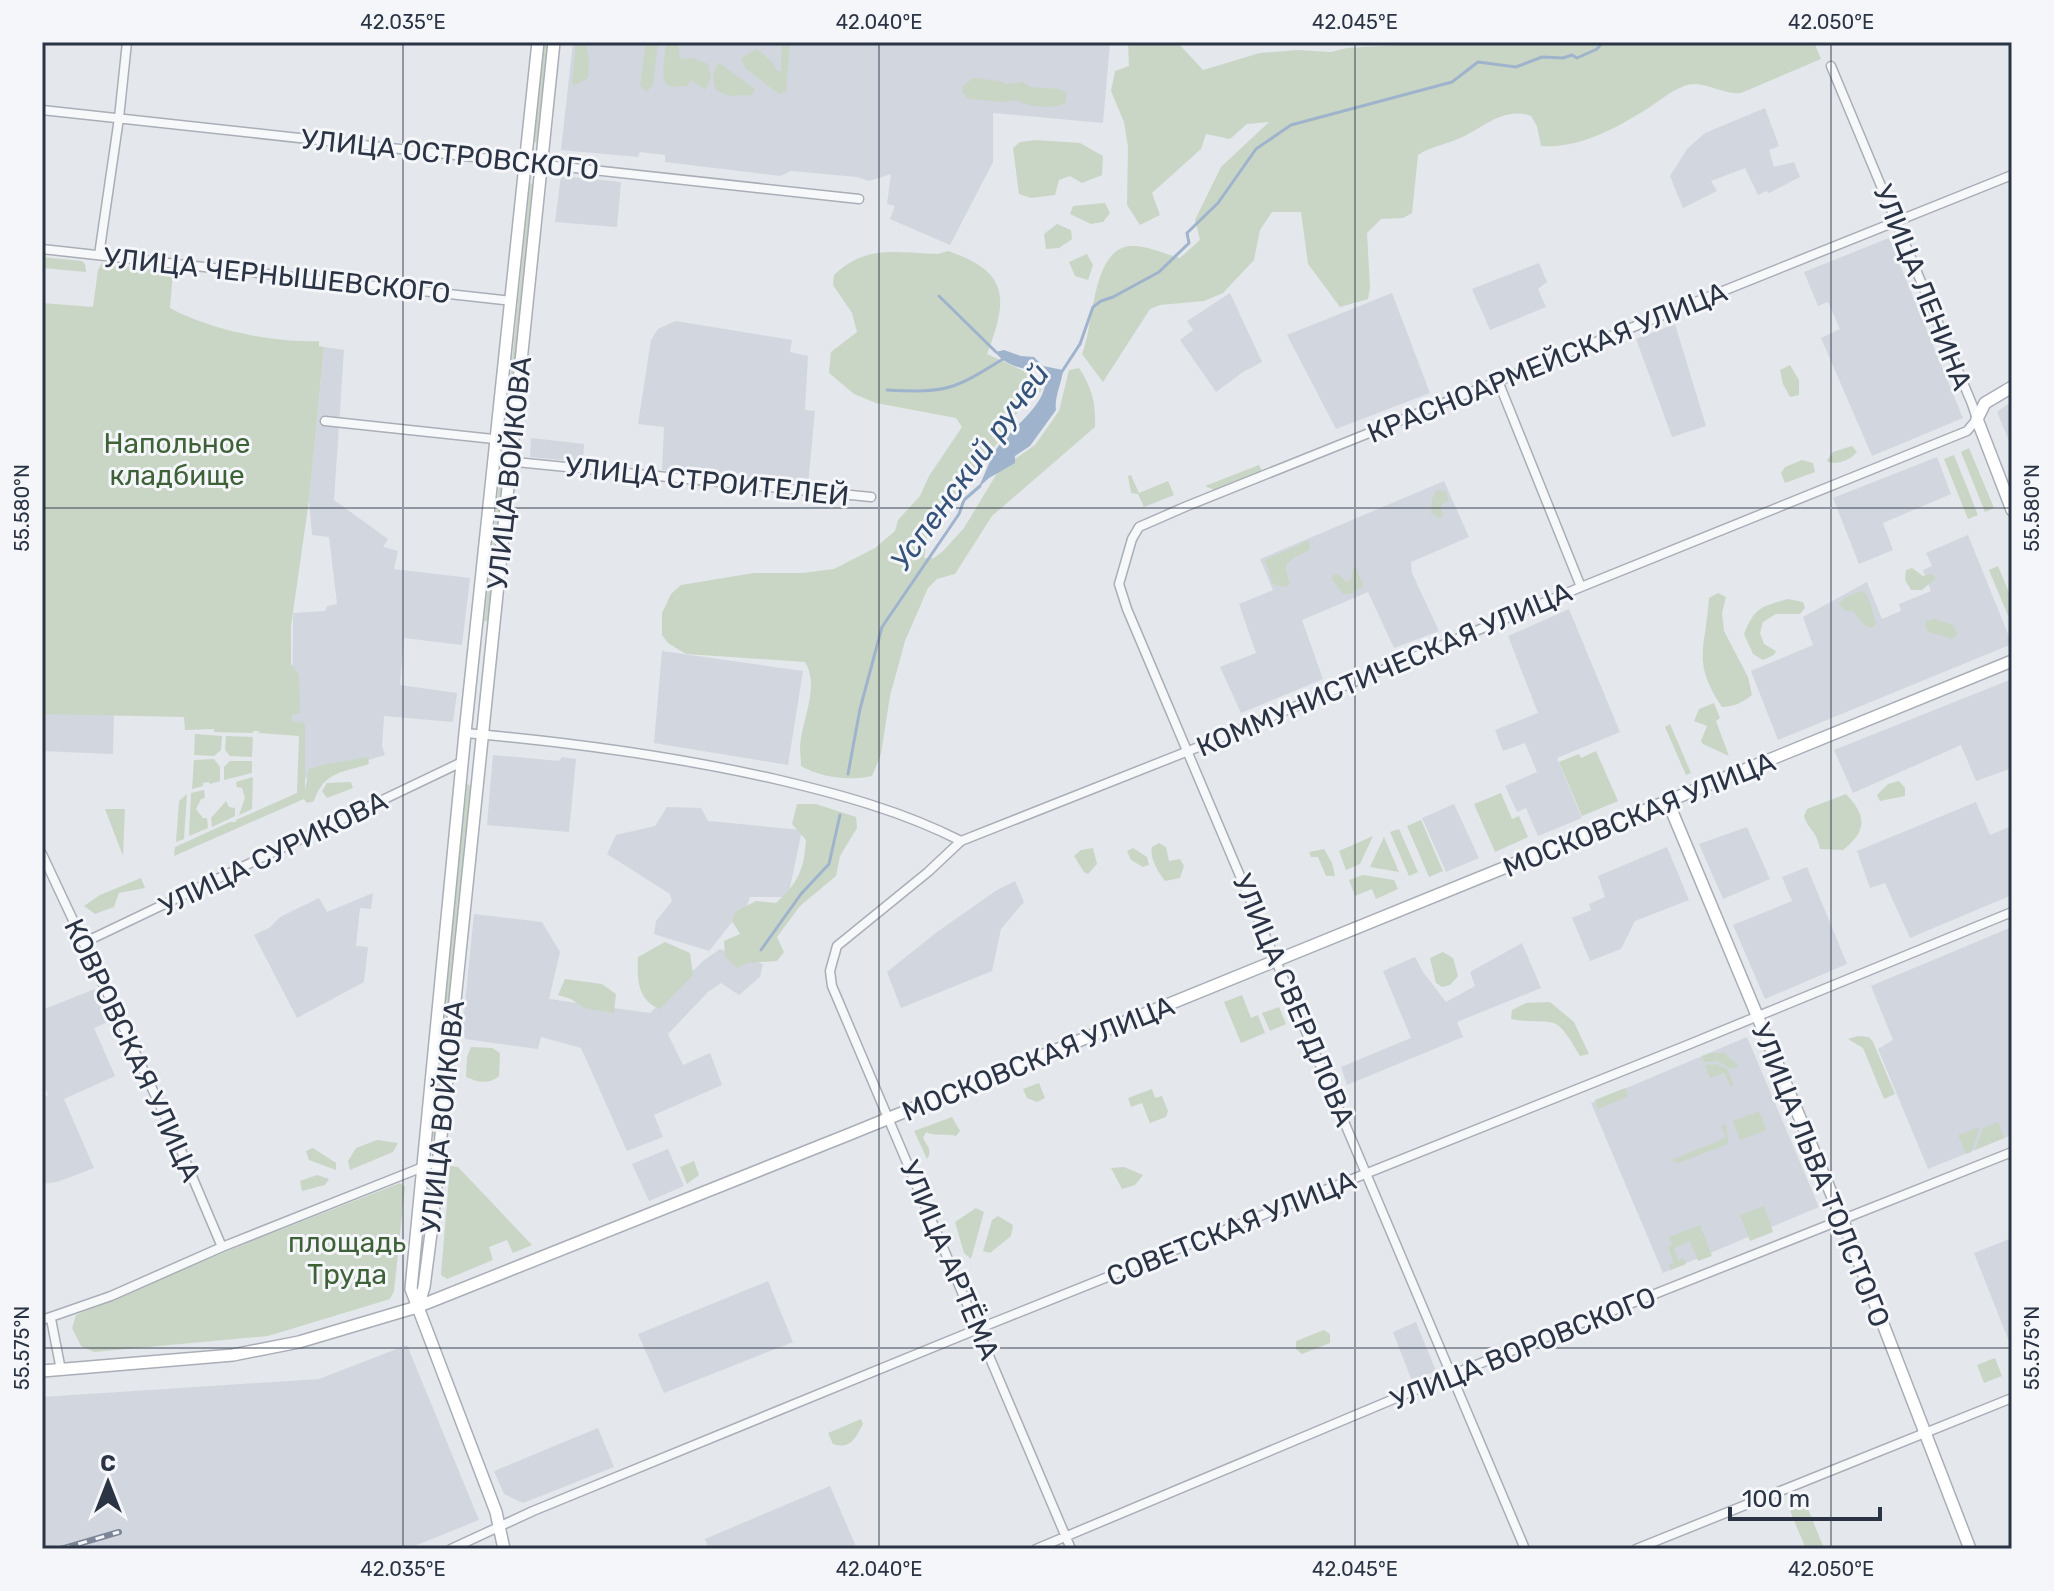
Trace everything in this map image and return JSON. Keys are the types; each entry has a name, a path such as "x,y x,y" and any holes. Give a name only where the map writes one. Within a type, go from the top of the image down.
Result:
{"main road":[{"name":"УЛИЦА ВОЙКОВА","path":"417,1307 411,1289 421,1168 538,42"},
{"name":"УЛИЦА ВОЙКОВА","path":"417,1307 424,1287 438,1161 554,42"},
{"path":"1977,419 1985,403 2012,387"},
{"name":"УЛИЦА ЛЕНИНА","path":"1977,419 2012,510"},
{"name":"МОСКОВСКАЯ УЛИЦА","path":"42,1371 233,1355 299,1342 417,1307 1278,961 2012,661"},
{"name":"УЛИЦА ЛЬВА ТОЛСТОГО","path":"1668,802 1842,1220 1970,1549"},
{"path":"417,1307 501,1526 504,1549"}],"street":[{"path":"99,255 127,42"},
{"name":"УЛИЦА ЛЕНИНА","path":"1831,66 1977,419"},
{"name":"УЛИЦА ОСТРОВСКОГО","path":"42,110 859,199"},
{"name":"КРАСНОАРМЕЙСКАЯ УЛИЦА","path":"1119,584 1139,527 2012,175"},
{"name":"УЛИЦА ЧЕРНЫШЕВСКОГО","path":"42,249 512,301"},
{"path":"1498,381 1581,587"},
{"name":"КОММУНИСТИЧЕСКАЯ УЛИЦА","path":"830,971 837,946 961,841 1967,431 1977,419"},
{"path":"325,421 512,441"},
{"name":"УЛИЦА СТРОИТЕЛЕЙ","path":"495,460 871,497"},
{"name":"УЛИЦА СВЕРДЛОВА","path":"1119,584 1525,1549"},
{"path":"465,733 594,748 730,769 882,807 928,824 961,841"},
{"name":"УЛИЦА СУРИКОВА","path":"83,943 462,762"},
{"name":"КОВРОВСКАЯ УЛИЦА","path":"42,854 180,1148 222,1247"},
{"name":"СОВЕТСКАЯ УЛИЦА","path":"451,1549 533,1511 979,1329 2012,912"},
{"name":"УЛИЦА АРТЁМА","path":"830,971 832,986 1071,1549"},
{"name":"УЛИЦА ВОРОВСКОГО","path":"1036,1549 1451,1375 2012,1152"},
{"path":"61,1370 47,1319 111,1296 222,1247 438,1161"},
{"path":"1636,1549 2012,1398"}],"shaded area":[{"path":"573,42 1110,42 1103,123 993,113 993,162 950,245 890,219 895,206 887,204 891,174 869,181 857,177 791,171 780,176 665,162 665,155 640,152 638,157 561,150"},
{"path":"1765,108 1779,146 1769,150 1774,167 1794,162 1800,177 1769,193 1766,191 1758,195 1745,168 1711,181 1717,191 1683,208 1670,176 1687,149 1705,133"},
{"path":"561,176 621,182 617,227 555,222"},
{"path":"1889,238 1963,418 1872,456 1821,338 1840,329 1828,302 1818,306 1804,272"},
{"path":"1539,263 1547,282 1538,289 1546,307 1490,330 1472,289"},
{"path":"1230,293 1262,362 1216,392 1180,340 1193,330 1187,321"},
{"path":"1392,293 1430,393 1336,429 1287,335"},
{"path":"676,321 792,340 790,352 808,356 805,410 815,411 808,485 662,470 664,427 638,424 651,340 658,329"},
{"path":"1675,324 1706,426 1672,437 1636,339"},
{"path":"324,347 344,350 334,500 388,539 383,547 398,551 394,569 470,578 462,645 404,638 400,685 457,693 453,722 384,716 382,746 385,755 305,779 305,724 292,723 293,613 325,611 327,606 337,604 329,537 312,535 309,500"},
{"path":"2012,401 2012,448 1997,412"},
{"path":"531,438 584,444 583,462 530,457"},
{"path":"1937,457 1951,494 1883,523 1893,550 1859,564 1833,498"},
{"path":"1444,481 1469,537 1411,562 1412,573 1439,631 1394,648 1368,592 1302,620 1323,679 1241,713 1220,667 1256,653 1239,604 1273,590 1260,559"},
{"path":"1968,535 2012,644 1778,740 1751,671 1813,645 1803,617 1867,582 1882,619 1901,611 1899,604 1931,591 1923,570 1932,566 1926,553"},
{"path":"1569,609 1620,732 1557,758 1582,818 1538,836 1526,808 1517,812 1505,786 1537,772 1525,743 1503,751 1495,730 1538,713 1508,636"},
{"path":"662,651 803,671 788,765 654,743"},
{"path":"2012,679 2012,768 1976,781 1961,745 1853,793 1834,750"},
{"path":"114,713 113,754 42,751 42,714"},
{"path":"493,755 559,761 562,757 576,759 569,832 487,825"},
{"path":"1976,802 1990,835 2009,827 2012,833 2012,895 1910,938 1885,883 1870,888 1857,851"},
{"path":"1454,804 1479,858 1446,872 1422,818"},
{"path":"667,807 701,808 708,821 802,830 788,897 750,897 742,922 733,921 709,951 654,934 656,921 672,901 670,894 607,854 616,835 655,826"},
{"path":"1747,827 1770,879 1723,899 1699,844"},
{"path":"1667,847 1689,900 1635,921 1621,949 1590,961 1572,918 1591,910 1589,904 1605,897 1598,876"},
{"path":"1807,867 1847,964 1765,999 1733,925 1792,901 1782,877"},
{"path":"1015,881 1024,902 1001,929 992,971 901,1008 887,972 937,932"},
{"path":"373,893 371,909 360,908 356,946 368,947 364,982 297,1018 254,935 269,928 280,917 319,898 327,912"},
{"path":"474,914 542,922 560,952 549,999 650,1013 703,961 720,949 763,964 760,977 739,995 721,983 708,992 668,1034 683,1065 710,1053 722,1085 654,1115 663,1137 627,1151 581,1048 541,1037 538,1049 465,1039 463,1023"},
{"path":"2012,927 2012,1135 1928,1169 1878,1049 1893,1040 1871,986"},
{"path":"1522,943 1541,988 1457,1022 1463,1037 1347,1085 1341,1067 1411,1038 1383,971 1415,957 1446,1002 1475,986 1470,972"},
{"path":"95,989 110,1021 94,1028 115,1076 64,1099 94,1168 57,1182 42,1184 42,1097 48,1095 42,1082 42,1010"},
{"path":"1747,1037 1819,1207 1663,1273 1591,1103"},
{"path":"668,1149 684,1186 649,1201 632,1164"},
{"path":"2012,1238 2012,1349 1974,1253"},
{"path":"768,1281 793,1342 664,1393 638,1334"},
{"path":"1416,1322 1436,1371 1412,1381 1393,1332"},
{"path":"407,1345 479,1520 407,1549 42,1549 42,1397 319,1379"},
{"path":"598,1428 614,1467 523,1503 504,1494 494,1471"},
{"path":"830,1486 857,1549 709,1549 705,1539"}],"green space":[{"path":"544,42 549,42 537,143 533,140"},
{"path":"576,42 586,42 589,61 588,78 575,85 572,83"},
{"path":"646,42 658,42 653,85 646,92 640,85"},
{"path":"666,42 678,42 680,59 692,58 708,64 711,79 705,90 691,80 687,86 671,87 665,83"},
{"path":"782,42 790,42 786,92 779,94 745,68 741,58 757,49 773,63 777,71 781,71"},
{"path":"1128,42 1177,42 1203,70 1260,53 1297,50 1331,52 1399,45 1400,42 1814,42 1821,59 1741,93 1697,84 1682,87 1612,129 1570,144 1541,146 1537,126 1531,116 1512,114 1423,152 1418,155 1412,213 1403,218 1381,219 1367,233 1368,299 1340,307 1308,264 1301,212 1272,212 1260,230 1254,260 1223,293 1204,301 1160,305 1150,309 1103,382 1082,354 1096,291 1108,260 1118,250 1131,246 1180,258 1200,240 1195,220 1221,167 1269,122 1247,124 1230,139 1206,134 1201,149 1152,193 1160,215 1140,225 1127,205 1128,147 1124,122 1111,91 1115,71 1129,66"},
{"path":"719,63 755,89 752,95 729,96 716,90 713,76"},
{"path":"973,78 1060,89 1066,92 1066,102 1041,107 1016,100 968,99 962,92 963,86"},
{"path":"1020,142 1080,143 1103,156 1102,175 1082,183 1070,176 1059,180 1055,195 1031,198 1019,194 1013,148"},
{"path":"530,183 534,185 510,417 506,419"},
{"path":"1105,203 1110,213 1103,222 1091,224 1070,214 1073,206"},
{"path":"1057,224 1071,230 1072,239 1059,248 1046,249 1044,234"},
{"path":"948,251 983,268 999,290 998,318 987,354 1039,378 1041,391 1026,398 1003,436 946,506 928,534 924,558 934,558 943,551 964,528 999,470 1035,445 1059,411 1069,370 1079,368 1087,382 1094,403 1095,427 992,516 955,574 937,579 928,588 905,641 890,696 881,754 872,776 827,776 801,766 801,736 811,692 805,662 686,654 668,643 662,635 662,613 671,594 681,585 754,573 834,569 875,548 895,531 898,520 920,496 929,476 962,427 956,418 876,403 854,394 829,373 831,352 857,332 852,313 833,285 834,275 858,258 870,254 938,254"},
{"path":"1087,254 1093,265 1088,280 1075,276 1069,262"},
{"path":"42,257 82,261 86,272 42,268"},
{"name":"Напольное кладбище","path":"102,263 173,272 170,308 204,323 263,337 319,341 319,346 324,347 309,500 291,626 291,664 299,675 300,713 292,715 292,722 305,723 305,789 309,769 368,757 369,764 329,778 314,801 307,803 304,799 174,856 175,847 297,793 299,736 259,731 185,730 184,717 42,714 42,303 93,307 98,270"},
{"path":"1790,365 1799,380 1799,395 1790,397 1780,370"},
{"path":"1852,446 1857,452 1851,457 1840,462 1828,462 1833,452"},
{"path":"1969,448 1994,508 1985,512 1961,452"},
{"path":"1954,455 1978,515 1968,519 1944,459"},
{"path":"1802,460 1813,463 1815,472 1785,483 1781,473 1785,467"},
{"path":"1259,465 1262,471 1214,490 1205,486"},
{"path":"1131,475 1139,493 1168,481 1174,495 1144,507 1138,494 1131,493 1128,476"},
{"path":"499,482 502,484 488,620 484,622"},
{"path":"1437,490 1446,492 1449,500 1441,505 1443,515 1440,519 1431,513 1432,499"},
{"path":"1309,540 1310,550 1293,558 1285,567 1290,584 1284,587 1273,584 1265,560"},
{"path":"1998,566 2012,600 2012,617 2009,618 1989,570"},
{"path":"1356,567 1363,586 1351,594 1343,594 1331,578 1337,573 1346,582 1351,580"},
{"path":"1912,568 1923,576 1932,574 1936,578 1922,590 1911,590 1905,580 1906,570"},
{"path":"1862,591 1868,596 1876,624 1872,628 1864,625 1853,611 1845,611 1839,603"},
{"path":"1718,593 1726,597 1722,613 1724,631 1748,677 1752,695 1726,707 1722,707 1712,691 1703,665 1709,598"},
{"path":"1788,599 1803,602 1805,608 1800,614 1776,614 1763,622 1760,633 1764,644 1776,651 1763,660 1753,654 1744,634 1760,609"},
{"path":"1934,619 1953,625 1957,633 1953,639 1929,632 1925,627 1926,621"},
{"path":"1714,703 1720,718 1716,721 1729,756 1703,744 1701,741 1707,726 1694,721 1699,709"},
{"path":"1670,724 1691,773 1686,775 1665,727"},
{"path":"195,734 222,736 221,750 214,756 194,755"},
{"path":"226,736 253,737 252,757 230,756 225,750"},
{"path":"1596,751 1618,801 1582,816 1559,762 1579,754 1581,758"},
{"path":"214,759 220,767 220,781 203,783 203,786 192,789 194,760"},
{"path":"230,761 252,761 252,773 224,780 224,767"},
{"path":"253,777 252,809 239,815 245,798 236,782"},
{"path":"1899,781 1905,788 1905,796 1880,801 1877,795 1888,784"},
{"path":"351,782 353,788 327,798 322,791 327,783"},
{"path":"467,784 471,786 434,1137 430,1135"},
{"path":"204,790 205,798 201,799 196,809 203,818 207,818 208,828 189,836 191,793"},
{"path":"1501,793 1512,819 1519,816 1528,837 1495,852 1474,804"},
{"path":"187,794 184,839 176,842 179,801"},
{"path":"1846,794 1861,816 1860,830 1843,850 1820,849 1804,816 1807,809"},
{"path":"226,801 229,807 235,808 235,816 212,827 211,818"},
{"path":"797,804 816,804 856,817 857,828 840,856 836,876 800,906 777,937 784,952 777,961 747,963 737,968 725,957 724,941 740,934 732,921 735,912 756,901 776,903 795,882 804,860 806,840 792,824"},
{"path":"105,809 125,809 123,856"},
{"path":"1421,820 1443,871 1429,877 1407,826"},
{"path":"1399,829 1418,872 1409,876 1390,832"},
{"path":"1373,836 1360,864 1346,870 1339,851"},
{"path":"1384,837 1399,872 1370,867"},
{"path":"1159,843 1166,847 1169,861 1180,859 1184,866 1180,878 1165,881 1160,873 1151,851"},
{"path":"1093,848 1097,864 1088,874 1074,856 1081,850"},
{"path":"1133,848 1147,857 1149,865 1143,867 1131,860 1127,851"},
{"path":"1324,849 1335,876 1326,876 1318,857 1311,857 1309,852"},
{"path":"1363,875 1394,880 1398,889 1376,899 1372,889 1355,896 1349,880"},
{"path":"141,878 145,888 119,893 114,907 95,914 84,906 100,895"},
{"path":"665,942 690,953 693,975 660,1009 647,1000 640,988 638,957"},
{"path":"1443,952 1453,958 1458,976 1450,985 1442,987 1436,983 1430,958"},
{"path":"565,979 602,984 616,994 614,1013 584,1008 558,995"},
{"path":"1242,995 1251,1018 1258,1015 1265,1033 1241,1043 1224,1002"},
{"path":"1550,1002 1574,1022 1589,1054 1580,1056 1564,1032 1553,1023 1511,1019 1512,1010 1526,1003"},
{"path":"1279,1007 1286,1024 1270,1031 1262,1013"},
{"path":"1869,1037 1873,1042 1895,1094 1884,1099 1863,1048 1848,1039"},
{"path":"471,1047 492,1048 500,1053 499,1076 483,1082 466,1077"},
{"path":"1724,1053 1739,1066 1731,1069 1718,1061 1704,1062 1702,1056"},
{"path":"1717,1064 1727,1069 1734,1086 1731,1087 1724,1073 1710,1078 1705,1065"},
{"path":"1039,1083 1045,1098 1037,1102 1027,1098 1023,1089"},
{"path":"1625,1088 1628,1096 1598,1109 1595,1100"},
{"path":"1152,1089 1155,1098 1162,1096 1168,1111 1166,1117 1150,1123 1142,1103 1131,1107 1128,1098"},
{"path":"1759,1111 1766,1130 1740,1140 1733,1121"},
{"path":"952,1117 960,1131 956,1136 926,1132 923,1138 929,1151 927,1159 914,1131"},
{"path":"1998,1122 2004,1138 1975,1150 1983,1128"},
{"path":"1726,1124 1728,1144 1678,1163 1671,1160 1726,1138 1721,1126"},
{"path":"1980,1127 1971,1152 1966,1154 1958,1135"},
{"path":"377,1140 398,1143 393,1152 350,1170 348,1161 356,1148"},
{"path":"313,1148 336,1163 336,1170 309,1160 306,1151"},
{"path":"694,1161 699,1175 687,1184 680,1167"},
{"path":"450,1166 458,1167 532,1245 513,1253 507,1240 489,1247 493,1260 447,1279 441,1275"},
{"path":"1124,1167 1143,1175 1135,1185 1122,1189 1111,1168"},
{"path":"317,1175 329,1179 325,1185 302,1191 300,1181"},
{"name":"площадь Труда","path":"400,1183 405,1187 394,1291 390,1299 268,1336 94,1352 81,1346 72,1328 76,1315"},
{"path":"1764,1206 1773,1232 1750,1241 1740,1215"},
{"path":"976,1208 984,1212 971,1259 964,1253 955,1222"},
{"path":"998,1216 1013,1225 1011,1236 990,1253 983,1251 992,1220"},
{"path":"1700,1225 1712,1256 1698,1261 1690,1241 1674,1248 1678,1260 1684,1258 1686,1264 1671,1270 1669,1265 1674,1263 1668,1247 1672,1245 1669,1237"},
{"path":"1324,1330 1330,1334 1330,1343 1302,1354 1296,1349 1296,1341"},
{"path":"1995,1358 2002,1376 1984,1383 1977,1365"},
{"path":"861,1419 863,1424 849,1444 833,1444 828,1433"},
{"path":"1806,1504 1823,1546 1806,1549 1790,1511"}],"water":[{"path":"1004,350 1034,357 1043,366 1063,370 1056,410 1030,446 1015,456 1015,463 978,488 994,453 1036,405 1045,383 1044,371 1017,367 995,352"}],"waterway":[{"name":"Успенский ручей","path":"1061,373 1080,344 1093,307 1159,272 1189,243 1187,233 1218,203 1256,149 1291,125 1452,82 1478,62 1516,67 1542,57 1572,55 1577,58 1597,49 1603,42"},
{"path":"939,296 996,352"},
{"path":"887,390 923,391 949,387 1003,359"},
{"name":"Успенский ручей","path":"848,774 860,709 882,627 959,514 964,500 980,486"},
{"name":"Успенский ручей","path":"761,950 801,894 829,864 840,815"}],"railway":[{"path":"61,1549 119,1532"}]}
